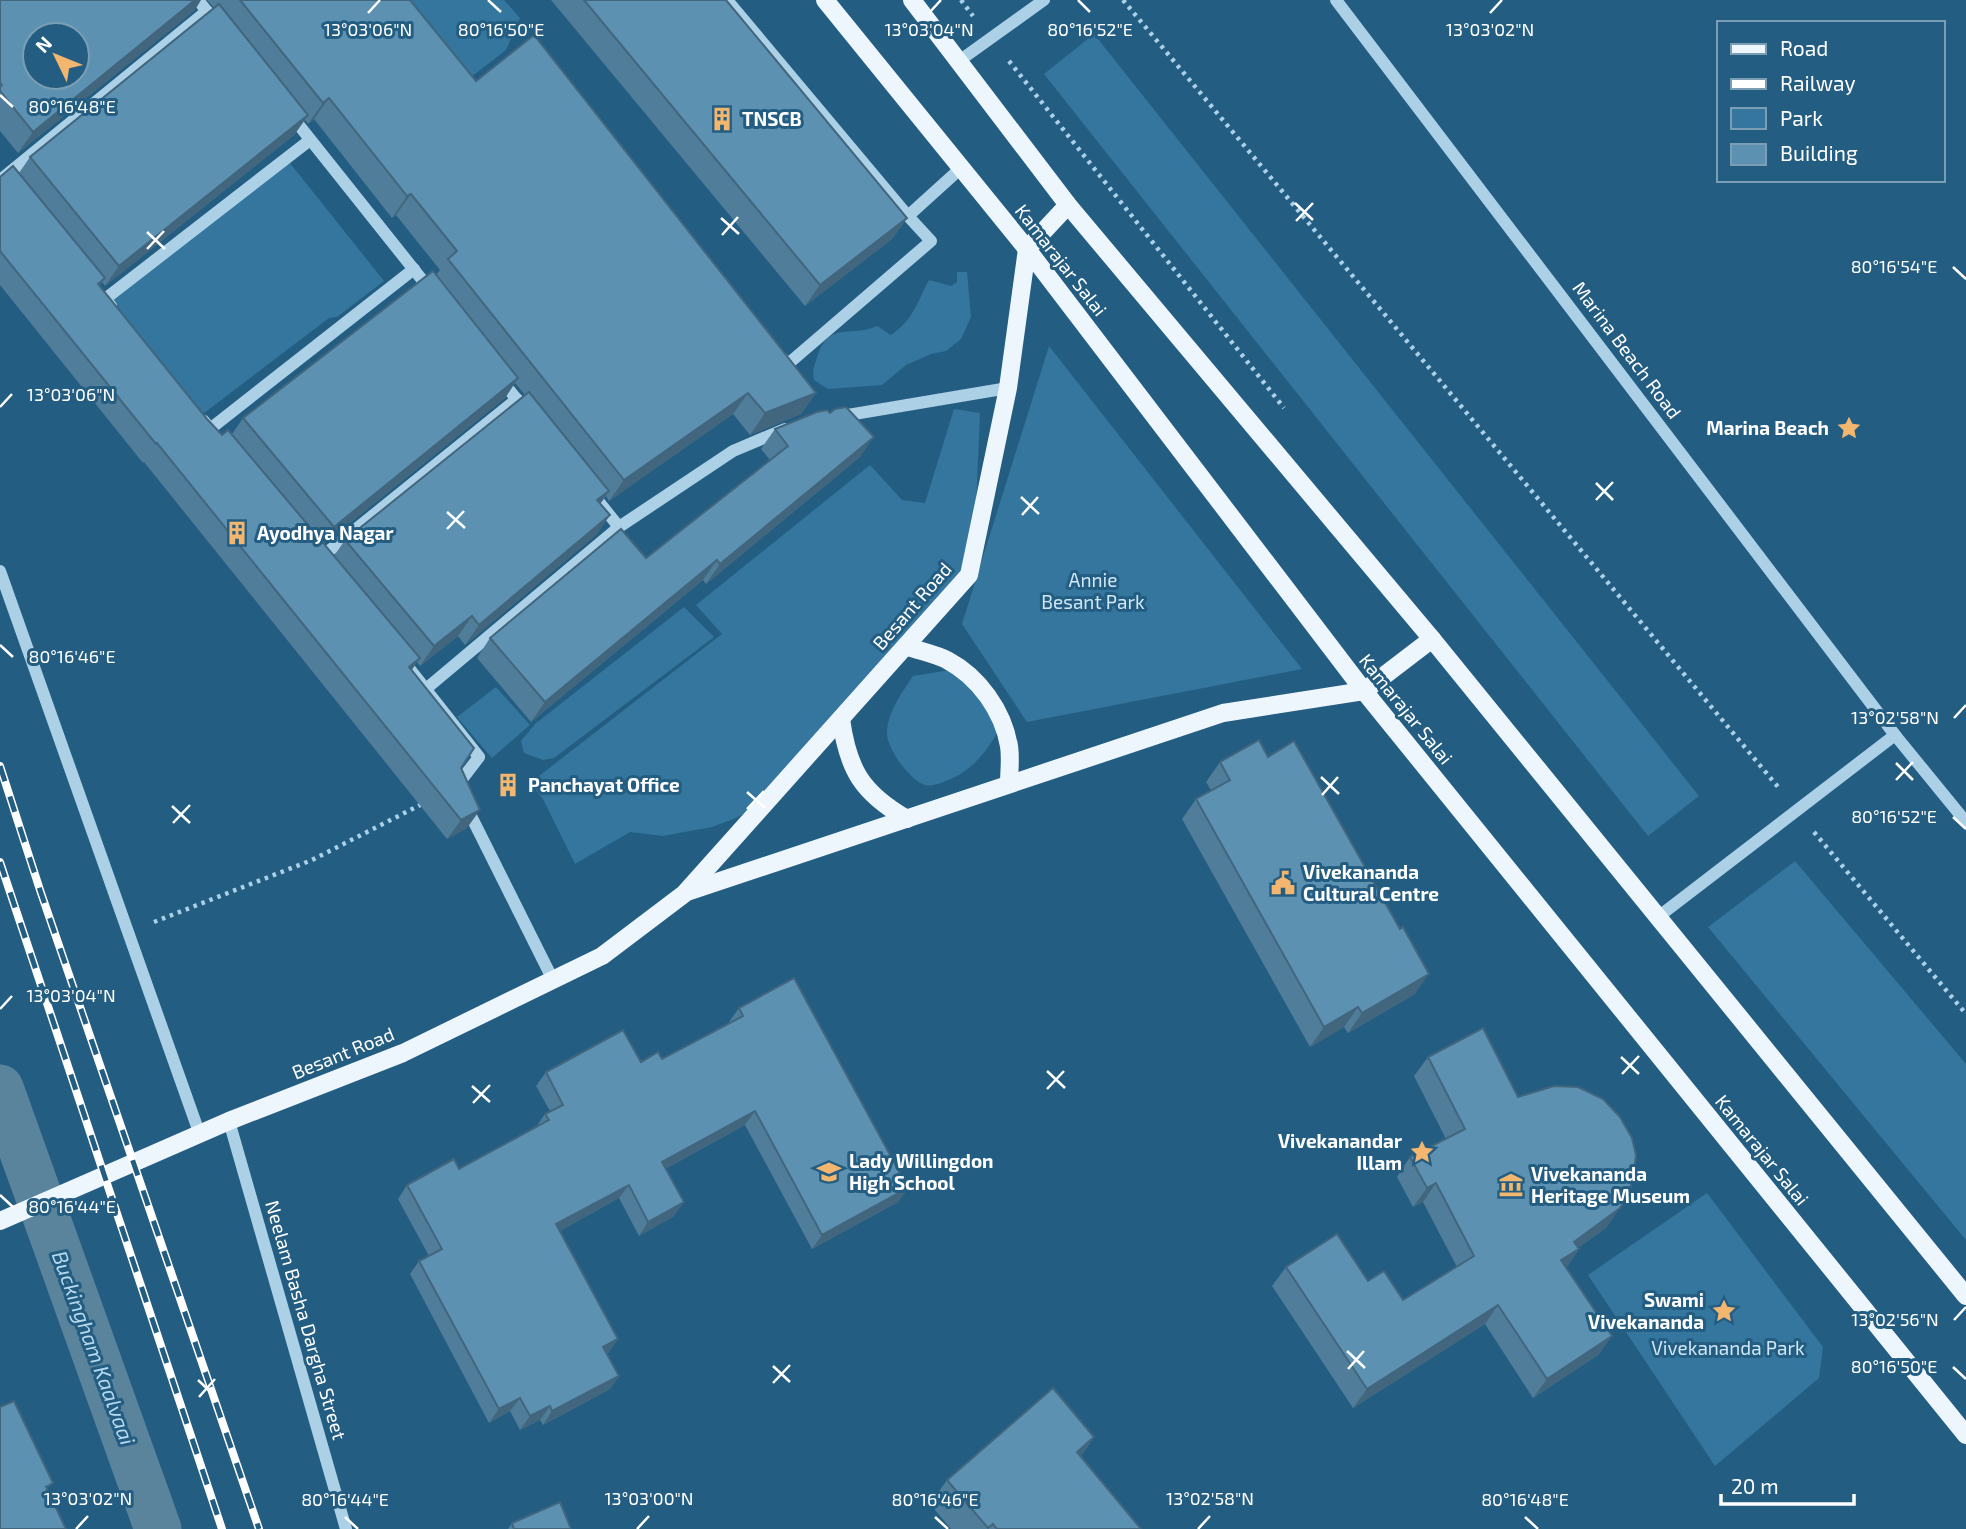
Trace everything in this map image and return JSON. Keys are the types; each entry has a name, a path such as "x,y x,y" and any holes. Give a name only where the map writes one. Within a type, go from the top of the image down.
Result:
{"main road":[{"name":"Kamarajar Salai","path":"825,0 1027,249 1364,691 1966,1435"},
{"name":"Kamarajar Salai","path":"912,0 1068,205 1433,639 1966,1296"},
{"path":"1027,249 1068,205"},
{"name":"Besant Road","path":"0,1221 229,1121 402,1053 602,956 684,894 969,575 1008,388 1027,249"},
{"name":"Besant Road","path":"684,894 1223,713 1364,691 1433,639"},
{"path":"906,646 946,660 985,692 1001,718 1009,747 1009,784"},
{"path":"841,719 845,747 853,770 865,788 886,807 908,819"}],"street":[{"path":"198,0 224,32"},
{"path":"727,0 931,241 788,365 770,343"},
{"path":"959,61 1044,0"},
{"name":"Marina Beach Road","path":"1336,0 1895,735 1966,822"},
{"path":"12,186 4,176 207,11"},
{"path":"284,107 440,302"},
{"path":"122,321 101,294 310,140"},
{"path":"908,216 961,168"},
{"path":"193,407 215,434 414,269"},
{"path":"491,366 534,421"},
{"path":"829,418 1008,388"},
{"path":"319,559 517,399"},
{"path":"427,688 619,527 733,451 801,423"},
{"path":"585,484 619,527"},
{"path":"0,571 200,1135"},
{"path":"394,649 479,757 456,787 554,980"},
{"path":"1658,917 1895,735"},
{"name":"Neelam Basha Dargha Street","path":"229,1121 346,1529"}],"path":[{"path":"1123,0 1966,1014"},
{"path":"127,932 312,860 456,787"}],"green space":[{"path":"393,0 504,0 520,18 506,50 462,84"},
{"path":"1094,34 1699,796 1648,836 1044,74"},
{"path":"286,158 384,281 337,317 329,318 199,417 111,300"},
{"path":"957,272 967,272 971,317 961,339 946,351 931,354 906,365 882,385 828,389 814,380 815,364 827,339 841,332 877,326 891,335 910,317 929,280 951,286 957,282"},
{"name":"Annie Besant Park","path":"1049,346 1302,669 1027,722 962,624"},
{"path":"954,409 980,413 976,506 964,573 761,804 712,827 663,836 630,832 575,864 543,799 530,783 722,634 696,605 870,465 902,500 925,503"},
{"path":"684,607 714,637 554,758 543,760 524,753 521,741 535,724"},
{"path":"963,668 1002,724 992,742 972,765 956,777 939,784 925,785 908,773 893,752 887,734 890,718 913,676"},
{"path":"496,687 530,725 492,758 457,717"},
{"path":"1795,861 1966,1064 1966,1240 1708,927"},
{"name":"Vivekananda Park","path":"1707,1193 1823,1347 1819,1378 1715,1466 1588,1275"}],"building":[{"path":"0,0 195,0 91,85 91,21 21,21 21,91 83,91 33,132 0,91"},
{"path":"240,0 410,0 476,81 534,35 816,393 765,413 748,393 624,480 448,259 457,251 411,194 407,196 329,98 323,103"},
{"name":"TNSCB","path":"584,0 726,0 907,218 820,285"},
{"path":"219,4 308,115 119,266 30,157"},
{"path":"13,166 105,278 98,284 207,419 222,435 228,430 420,658 409,667 474,748 461,768 480,810 461,820 0,251 0,177"},
{"path":"433,271 518,378 334,527 243,418"},
{"path":"529,392 609,491 597,500 610,515 479,625 472,616 434,646 345,540"},
{"path":"846,407 874,437 720,564 717,560 545,702 490,638 621,529 646,558 788,446 775,429 817,412 827,410 830,413"},
{"name":"Vivekananda Cultural Centre","path":"1259,740 1268,757 1294,741 1400,929 1403,927 1429,974 1362,1013 1358,1007 1324,1027 1196,799 1230,780 1220,762"},
{"path":"794,978 908,1188 822,1235 755,1111 662,1162 684,1202 648,1222 629,1185 556,1224 618,1339 603,1347 619,1376 552,1411 550,1406 530,1416 520,1398 499,1409 419,1261 442,1249 407,1185 454,1159 459,1169 549,1120 545,1114 563,1105 546,1072 623,1030 641,1062 658,1052 662,1059 743,1016 739,1008"},
{"path":"1483,1028 1518,1097 1554,1086 1578,1087 1603,1099 1620,1117 1632,1138 1636,1155 1634,1174 1629,1192 1620,1208 1574,1242 1579,1249 1561,1260 1612,1336 1547,1379 1498,1305 1367,1389 1286,1267 1337,1234 1368,1281 1384,1271 1403,1300 1474,1256 1436,1183 1427,1188 1410,1157 1465,1129 1428,1057"},
{"path":"1053,1388 1094,1437 1077,1452 1141,1529 997,1529 993,1524 988,1528 947,1480"},
{"path":"14,1401 53,1483 46,1487 66,1529 0,1529 0,1407"},
{"path":"560,1502 571,1529 514,1529 512,1523"}],"waterway":[{"name":"Buckingham Kaalvaai","path":"0,1088 158,1529"}],"railway":[{"path":"0,766 259,1529"},
{"path":"0,862 222,1529"}],"place":[{"name":"TNSCB","path":"722,119"},
{"name":"Marina Beach","path":"1849,428"},
{"name":"Ayodhya Nagar","path":"237,533"},
{"name":"Panchayat Office","path":"508,785"},
{"name":"Vivekananda Cultural Centre","path":"1283,883"},
{"name":"Vivekanandar Illam","path":"1422,1152"},
{"name":"Lady Willingdon High School","path":"829,1172"},
{"name":"Vivekananda Heritage Museum","path":"1511,1185"},
{"name":"Swami Vivekananda","path":"1724,1311"}]}
